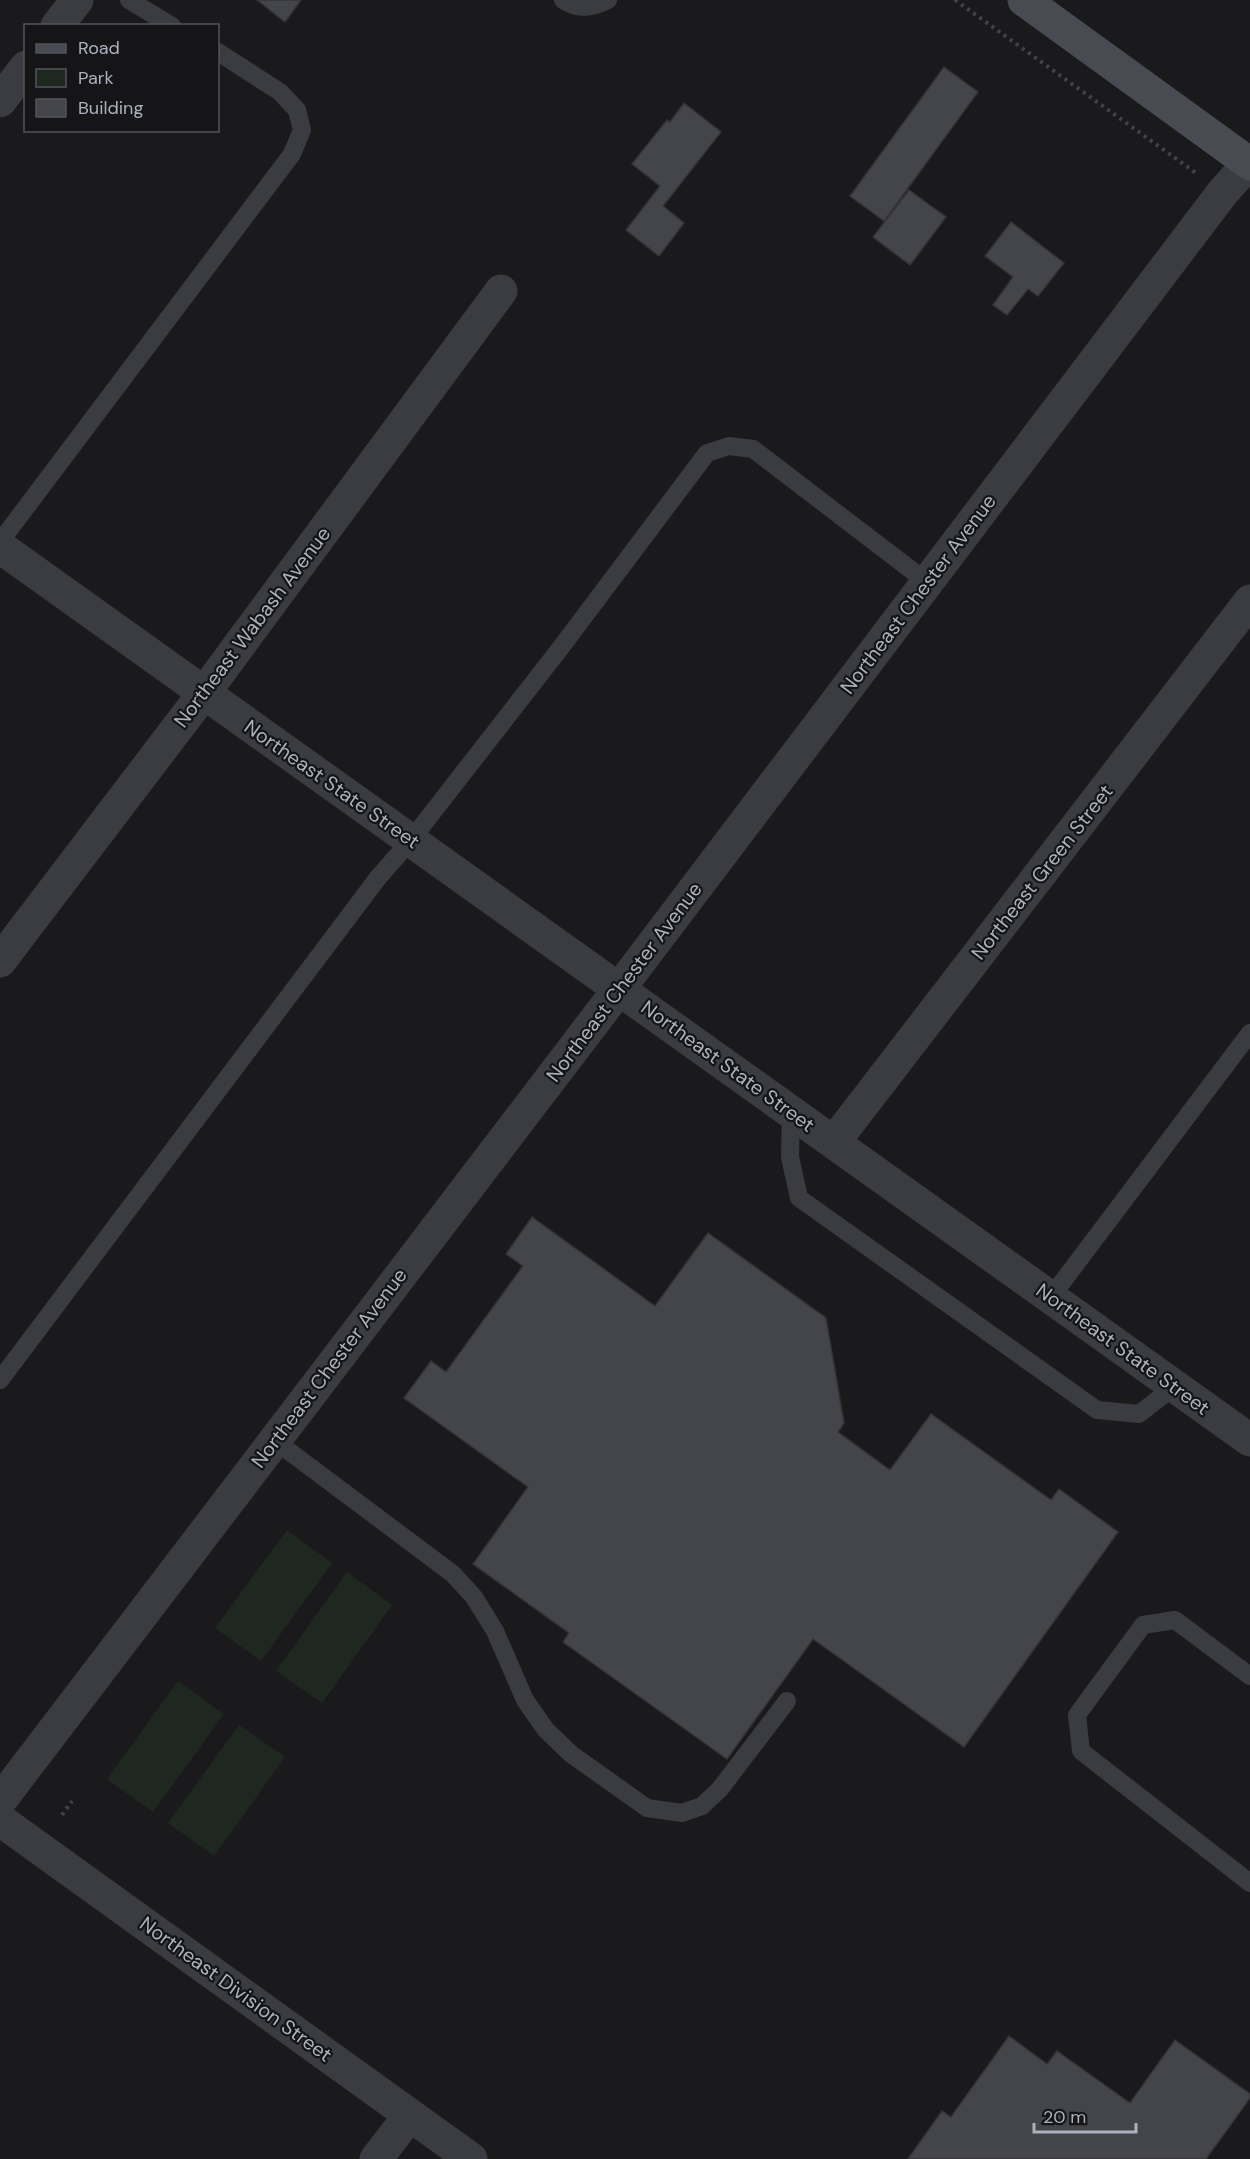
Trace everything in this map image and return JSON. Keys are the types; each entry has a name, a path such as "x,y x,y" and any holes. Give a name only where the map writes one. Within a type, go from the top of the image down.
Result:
{"main road":[{"path":"1024,0 1249,163"}],"street":[{"path":"58,24 76,0"},
{"path":"0,101 24,70"},
{"name":"Northeast Chester Avenue","path":"0,1801 1223,192 1249,163"},
{"name":"Northeast Wabash Avenue","path":"0,961 204,693 501,291"},
{"name":"Northeast State Street","path":"0,547 1250,1440"},
{"name":"Northeast Green Street","path":"834,1142 1250,601"},
{"name":"Northeast Division Street","path":"0,1820 471,2159"},
{"path":"376,2159 410,2115"}],"lane":[{"path":"129,0 169,24"},
{"path":"562,0 570,5 589,8 608,0"},
{"path":"0,542 292,154 302,130 297,110 280,92 219,53"},
{"path":"0,1380 376,879 411,840 555,655 707,453 729,446 753,449 927,582"},
{"path":"1051,1297 1250,1033"},
{"path":"791,1111 790,1157 800,1198 809,1205 1097,1410 1139,1414 1175,1386"},
{"path":"274,1440 453,1574 474,1597 495,1631 525,1700 546,1730 571,1754 647,1808 682,1813 702,1806 720,1789 787,1701"},
{"path":"1250,1676 1175,1620 1143,1625 1077,1715 1081,1751 1250,1882"}],"path":[{"path":"955,0 1223,192"},
{"path":"62,1815 72,1801"}],"green space":[{"path":"287,1530 332,1563 261,1661 215,1628"},
{"path":"347,1572 392,1605 322,1703 276,1671"},
{"path":"178,1681 224,1714 153,1812 107,1779"},
{"path":"239,1725 285,1757 214,1856 168,1823"}],"building":[{"path":"257,0 301,0 285,22"},
{"path":"944,67 978,92 884,221 850,196"},
{"path":"684,103 721,132 663,206 684,223 659,256 626,230 660,186 632,164 667,120 670,122"},
{"path":"909,190 946,217 910,265 873,237"},
{"path":"1011,222 1064,263 1038,296 1028,289 1007,315 993,305 1013,277 985,256"},
{"path":"532,1217 655,1306 708,1233 826,1318 844,1423 838,1432 890,1470 931,1414 1051,1500 1059,1489 1118,1532 964,1747 813,1639 727,1759 563,1642 569,1633 473,1564 528,1487 404,1398 431,1361 446,1372 523,1266 506,1254"},
{"path":"1009,2036 1047,2064 1057,2051 1130,2103 1175,2040 1250,2094 1250,2098 1206,2159 908,2159 942,2111 951,2117"}]}
